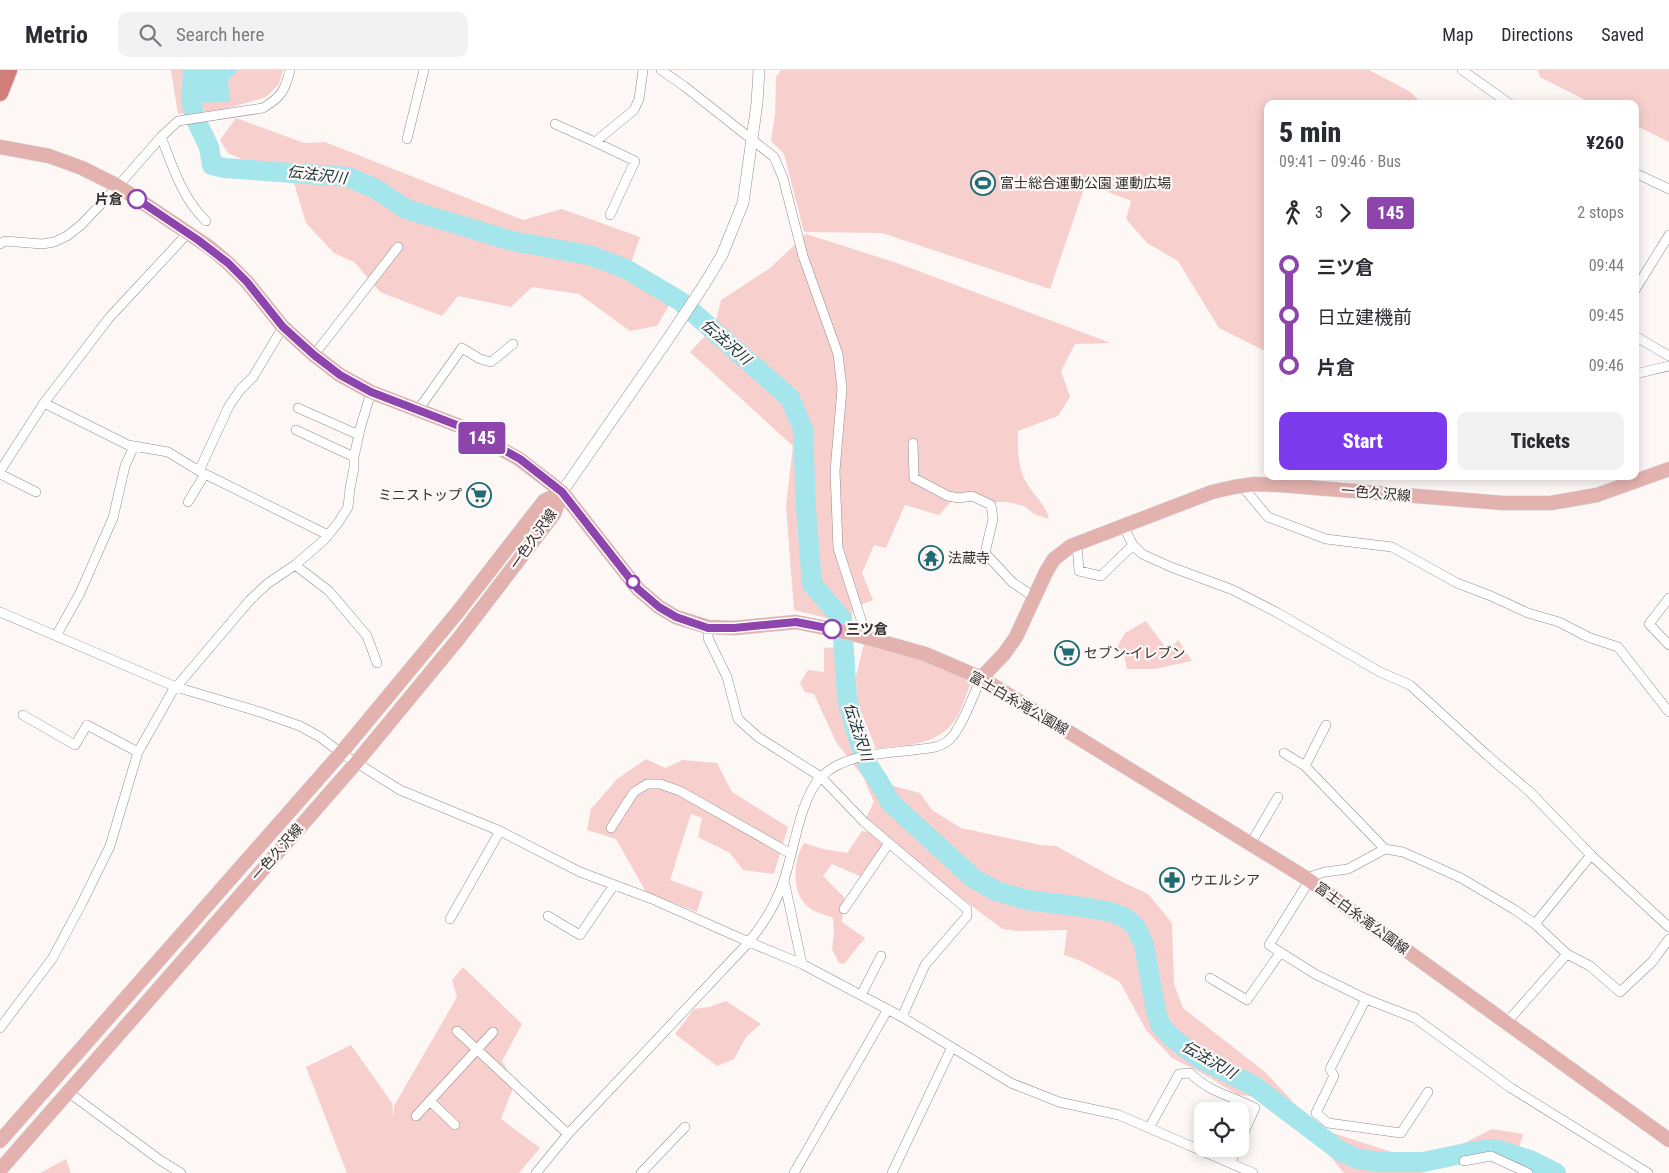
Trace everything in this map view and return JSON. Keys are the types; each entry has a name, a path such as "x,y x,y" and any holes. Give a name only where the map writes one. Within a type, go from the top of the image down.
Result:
{"highway":[{"path":"0,93 8,70"}],"main road":[{"name":"富士白糸滝公園線","path":"0,147 49,156 82,168 118,186 188,233 228,263 247,282 283,327 340,375 371,392 462,427 520,459 562,492 638,589 659,607 676,617 708,628 734,628 796,622 832,629 925,654 981,678 1251,843 1308,880 1669,1140"},
{"name":"一色久沢線","path":"1639,480 1669,469"},
{"name":"一色久沢線","path":"981,678 1004,654 1016,637 1054,559 1071,546 1212,492 1255,484 1502,503 1551,503 1597,495 1639,480"},
{"name":"一色久沢線","path":"0,1141 342,753 457,613 544,501 562,492"},
{"name":"一色久沢線","path":"0,1170 356,763 459,638 554,514 562,492"}],"street":[{"path":"0,244 5,241 42,244 67,236 81,225 161,137 178,121 263,108 275,101 284,91 290,70"},
{"path":"407,139 424,70"},
{"path":"595,142 634,110 639,98 643,70"},
{"path":"662,70 774,157 783,178 803,256 838,354 842,389 835,471 838,548 867,638"},
{"path":"562,492 668,339 722,255 743,203 759,70"},
{"path":"1462,70 1504,100"},
{"path":"555,124 635,160 610,215"},
{"path":"161,137 180,187 198,214 206,221"},
{"path":"1639,177 1669,189"},
{"path":"36,492 0,473 44,403 109,318 188,233"},
{"path":"1639,284 1669,235"},
{"path":"314,355 398,247"},
{"path":"188,502 229,406 240,390 253,377 283,327"},
{"path":"1639,338 1668,352 1664,366 1639,373"},
{"path":"418,410 462,348 480,359 491,362 513,344"},
{"path":"0,1028 52,959 102,866 138,752 176,687 250,600 268,584 295,565 328,535 348,507 354,458 371,392"},
{"path":"44,403 97,431 134,446 168,452 202,473 328,535"},
{"path":"298,408 359,435"},
{"path":"296,430 354,458"},
{"path":"913,444 914,478 948,496 959,498 972,496 991,505 993,519 985,553 1012,582 1034,597"},
{"path":"56,636 80,593 113,518 125,466 134,446"},
{"path":"1242,486 1268,517 1326,539 1392,547 1457,583 1528,613 1559,622 1588,637 1618,647 1669,712"},
{"path":"1123,526 1133,545 1142,554 1158,562 1233,590 1276,612 1380,672 1410,685 1531,793 1591,855 1669,927"},
{"path":"1077,544 1079,571 1101,576 1133,545"},
{"path":"295,565 329,591 368,636 377,663"},
{"path":"1669,598 1649,624 1669,645"},
{"path":"0,612 176,687 300,726 320,737 356,763 400,790 500,831 580,872 652,899 802,964 888,1009 1011,1083 1059,1102 1119,1115 1253,1173"},
{"path":"708,628 708,638 727,677 738,719 758,737 821,777 864,822 967,910 967,916 925,966 902,1017"},
{"path":"540,1172 568,1134 748,942 770,914 784,880 807,800 821,777 844,761 860,756 891,754 936,747 950,740 962,721 981,678"},
{"path":"23,715 74,745 87,725 138,752"},
{"path":"1305,766 1326,725"},
{"path":"1284,752 1305,766 1385,849 1403,852 1461,878 1516,910 1535,924 1567,954 1590,966 1620,992 1652,962 1669,939"},
{"path":"611,828 634,792 647,784 660,784 680,791 791,854"},
{"path":"1251,843 1278,797"},
{"path":"450,919 500,831"},
{"path":"844,909 889,843"},
{"path":"1385,849 1348,869 1324,872 1308,880 1269,945 1315,974 1366,999 1415,1018 1512,1088 1648,1173"},
{"path":"1535,924 1591,855"},
{"path":"784,880 802,964"},
{"path":"548,916 580,935 614,885"},
{"path":"1210,978 1247,1000 1280,953"},
{"path":"1507,1022 1567,954"},
{"path":"861,995 880,956"},
{"path":"1366,999 1330,1069 1334,1076 1316,1113 1328,1122 1400,1133 1428,1092"},
{"path":"794,1173 888,1009"},
{"path":"457,1031 568,1134"},
{"path":"416,1116 493,1032"},
{"path":"892,1173 952,1047"},
{"path":"1149,1128 1179,1074 1190,1073 1202,1085 1220,1095 1244,1102"},
{"path":"68,1092 160,1160 181,1173"},
{"path":"430,1101 455,1125"},
{"path":"1249,1105 1255,1108 1249,1121"},
{"path":"648,1171 685,1127"},
{"path":"1464,1161 1490,1156 1528,1173"},
{"path":"1230,1163 1233,1157"}],"shaded area":[{"path":"171,70 283,70 279,84 266,97 222,110 178,114"},
{"path":"781,70 1369,70 1409,91 1419,100 1264,100 1264,350 1219,328 1178,261 1147,243 1126,219 1131,201 1086,183 1050,289 882,233 804,232 784,154 771,141 775,114 776,77"},
{"path":"1538,70 1669,70 1669,142 1639,127 1639,100 1585,100 1540,77"},
{"path":"236,118 304,143 325,142 523,220 562,209 640,237 632,260 634,279 659,286 670,304 657,326 630,331 579,294 532,287 511,307 458,296 442,316 380,292 354,262 334,253 306,223 291,173 270,172 228,153 220,140"},
{"path":"806,234 897,263 1111,343 1075,344 1061,371 1070,397 1058,416 1018,431 1019,457 1023,476 1045,509 1049,519 1034,514 1024,506 1007,502 951,502 939,515 905,505 886,548 874,545 862,573 873,600 853,608 851,624 794,610 786,506 793,446 690,352 715,325 721,300 770,268"},
{"path":"1146,621 1168,651 1178,640 1192,661 1155,669 1127,669 1124,655 1115,651 1125,633"},
{"path":"864,644 941,666 971,683 958,715 943,733 911,745 876,749 857,701 856,676"},
{"path":"850,646 842,697 879,782 920,793 932,810 961,828 1040,845 1056,846 1148,894 1172,923 1174,984 1183,1008 1265,1072 1296,1105 1324,1130 1404,1156 1462,1144 1492,1129 1523,1134 1516,1158 1481,1154 1421,1173 1344,1173 1324,1149 1293,1121 1252,1096 1238,1095 1202,1073 1172,1058 1146,1030 1120,982 1081,961 1064,955 1067,930 1016,931 1003,929 989,919 864,822 874,802 863,777 836,742 814,694 805,692 800,683 808,670 824,672 824,648"},
{"path":"646,759 665,768 683,760 717,763 732,792 788,827 774,874 743,870 730,853 698,837 702,818 691,814 670,880 703,892 697,912 646,892 616,839 587,830 591,809 617,779"},
{"path":"862,831 868,832 886,844 862,877 832,864 823,876 844,897 842,922 865,938 844,964 839,963 832,949 833,918 811,909 802,901 796,885 796,867 800,850 804,843 823,849 847,853"},
{"path":"463,967 522,1024 502,1061 515,1083 501,1119 540,1148 519,1173 347,1173 306,1067 351,1045 392,1103 394,1119 394,1106 457,997 452,980"},
{"path":"726,1001 761,1024 746,1037 734,1059 717,1066 675,1034 694,1009 709,1007"},
{"path":"66,1159 71,1173 40,1173"}],"water":[{"path":"187,70 238,70 228,80 230,102 183,103"}],"waterway":[{"name":"伝法沢川","path":"193,70 191,101 195,118 209,147 212,165 224,168 348,177 376,189 406,209 512,241 589,255 626,269 680,301 790,398 803,429 806,508 812,584 842,619 847,698 857,735 868,765 891,803 973,878 996,891 1027,900 1111,912 1126,918 1136,927 1144,945 1156,1011 1161,1026 1172,1038 1199,1058 1254,1086 1340,1151 1358,1159 1382,1162 1423,1162 1495,1149 1530,1160 1556,1173"}],"bus line":[{"name":"145","path":"137,199 209,247 228,263 247,282 283,327 340,375 371,392 462,427 520,459 562,492 638,589 659,607 676,617 708,628 734,628 778,622 796,622 832,629"}],"place":[{"name":"富士総合運動公園 運動広場","path":"983,183"},
{"name":"片倉","path":"137,199"},
{"name":"ミニストップ","path":"479,495"},
{"name":"法蔵寺","path":"931,558"},
{"name":"三ツ倉","path":"832,629"},
{"name":"セブン-イレブン","path":"1067,653"},
{"name":"ウエルシア","path":"1172,880"}]}
